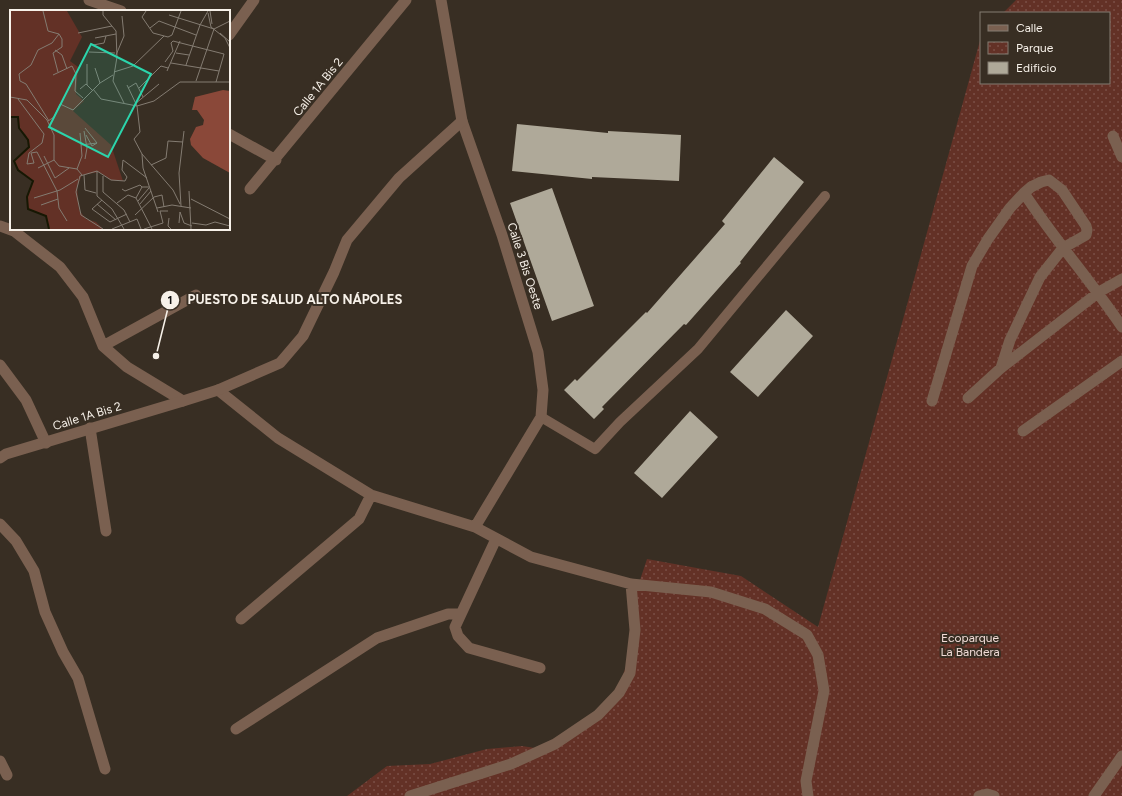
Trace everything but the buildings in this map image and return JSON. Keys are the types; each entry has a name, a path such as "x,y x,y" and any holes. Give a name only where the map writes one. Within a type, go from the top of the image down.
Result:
{"street":[{"path":"89,0 118,10"},
{"path":"230,33 254,0"},
{"name":"Calle 1A Bis 2","path":"250,189 276,160 406,0"},
{"name":"Calle 3 Bis Oeste","path":"441,0 462,121 502,234 538,352 543,390 541,417 476,527"},
{"name":"Calle 1A Bis 2","path":"0,458 6,454 218,390 280,363 304,336 334,272 347,240 399,178 462,121"},
{"path":"230,135 276,160"},
{"path":"1113,136 1122,158"},
{"path":"932,401 972,266 988,239 1010,208 1024,193 1041,182 1049,180 1062,190 1086,226 1086,234 1063,248 1040,277 1010,340 1001,368"},
{"path":"1024,193 1063,248 1099,292 1122,327"},
{"path":"0,226 10,230"},
{"path":"11,230 60,267 83,297 103,346 127,367 183,401"},
{"path":"968,398 1001,368 1099,292 1122,279"},
{"path":"103,346 196,295"},
{"path":"1023,431 1122,362"},
{"path":"0,365 26,400 46,443"},
{"path":"218,390 278,438 371,495 476,527 530,557 631,584 711,592 765,609 807,635 818,655 824,691 806,781 808,796"},
{"path":"90,428 106,531"},
{"path":"241,619 358,519 371,495"},
{"path":"0,524 16,541 34,571 45,612 63,652 78,678 105,769"},
{"path":"496,539 460,614 455,626 456,632 469,648 540,668"},
{"path":"410,796 511,764 555,744 598,716 618,693 630,673 635,630 631,584"},
{"path":"236,729 377,638 448,614 460,614"},
{"path":"1094,796 1122,756"},
{"path":"0,761 7,776"},
{"path":"979,796 987,794 994,796"}],"lane":[{"path":"541,417 595,449 620,422 698,349 824,196"}],"green space":[{"name":"Ecoparque La Bandera","path":"1016,0 1122,0 1122,796 347,796 387,766 430,764 487,749 522,746 535,748 594,720 618,688 636,640 633,601 647,559 741,576 818,627 980,41 980,84 1110,84 1110,12 1004,12"}],"place":[{"name":"PUESTO DE SALUD ALTO NÁPOLES","path":"156,356"}]}
